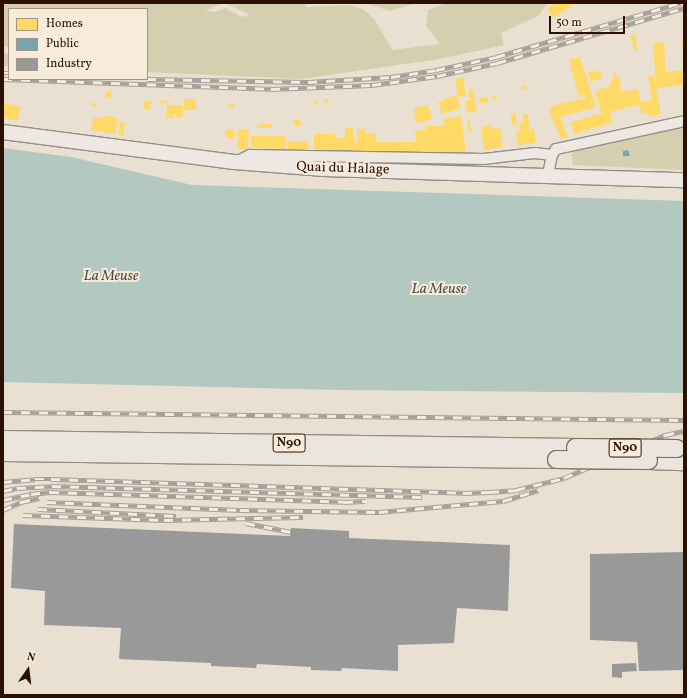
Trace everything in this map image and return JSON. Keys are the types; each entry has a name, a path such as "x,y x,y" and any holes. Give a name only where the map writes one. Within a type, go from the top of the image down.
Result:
{"highway":[{"name":"N90","path":"3,439 575,447 681,453"},
{"name":"N90","path":"3,452 648,460 681,453"}],"main road":[{"name":"Quai du Halage","path":"3,132 234,162 324,169 684,180"}],"street":[{"path":"548,175 552,155 556,149 684,121"},
{"path":"234,162 250,155 484,159 535,153 552,155"}],"shaded area":[{"path":"3,3 223,3 205,11 215,12 225,8 242,17 250,15 225,3 305,3 306,7 349,5 363,9 375,20 392,50 440,44 426,26 428,10 442,5 442,3 548,3 538,16 501,33 504,45 440,59 301,79 148,72 148,8 8,8 8,48 3,45"},
{"path":"364,3 416,3 390,11"},
{"path":"3,52 8,54 8,66 3,66"},
{"path":"684,125 684,170 573,165 571,151"}],"water":[{"name":"La Meuse","path":"3,148 71,157 192,185 684,201 684,393 341,390 3,382"}],"building: Homes":[{"path":"555,3 576,3 553,18 547,9"},
{"path":"636,34 637,50 634,50 630,36"},
{"path":"681,39 684,39 684,51 683,51"},
{"path":"664,42 666,72 684,70 684,85 656,88 661,114 647,117 647,113 641,114 640,105 629,107 610,112 613,122 574,134 571,122 599,114 602,115 595,92 611,85 610,81 614,80 613,72 615,72 616,78 620,77 621,92 638,89 640,102 652,100 648,76 654,75 656,86 653,43"},
{"path":"580,57 596,107 560,117 568,137 561,139 549,110 551,110 551,106 586,98 585,95 579,97 569,60"},
{"path":"601,71 602,78 591,82 588,72"},
{"path":"463,77 466,96 458,97 455,79"},
{"path":"526,85 528,89 523,90 522,87"},
{"path":"468,89 473,89 475,98 469,99"},
{"path":"106,91 112,92 111,98 105,98"},
{"path":"456,95 461,108 442,114 438,102"},
{"path":"497,95 497,99 493,100 492,96"},
{"path":"488,97 488,102 480,103 479,98"},
{"path":"184,99 196,99 196,110 184,110"},
{"path":"324,99 328,99 328,103 324,103"},
{"path":"475,99 477,111 467,113 465,101"},
{"path":"167,100 167,103 159,104 159,101"},
{"path":"314,100 318,100 318,104 314,104"},
{"path":"144,101 152,101 152,104 149,104 151,109 144,109"},
{"path":"3,103 20,106 18,121 3,118"},
{"path":"91,103 96,103 96,107 91,106"},
{"path":"234,103 234,107 228,108 228,104"},
{"path":"167,105 183,105 183,117 176,117 176,114 173,114 173,118 166,118"},
{"path":"428,105 432,119 417,123 413,109"},
{"path":"516,113 517,124 512,125 511,114"},
{"path":"523,114 528,114 530,130 534,129 536,143 518,145 516,132 520,131 519,123 524,122"},
{"path":"104,115 118,118 115,134 91,130 94,117 103,119"},
{"path":"461,116 466,152 314,151 314,134 335,134 335,138 345,138 345,128 353,128 353,138 355,138 355,143 357,143 357,129 366,129 366,133 376,133 376,142 416,142 415,131 426,130 426,126 445,126 443,119"},
{"path":"293,119 300,119 301,125 293,125"},
{"path":"469,119 472,133 469,133 467,120"},
{"path":"120,122 125,123 123,136 118,135"},
{"path":"272,123 272,128 257,128 257,125"},
{"path":"491,125 491,129 500,128 503,147 484,150 481,127"},
{"path":"228,129 232,129 235,134 232,139 228,139 225,136 225,132"},
{"path":"238,129 249,130 248,149 238,149"},
{"path":"251,136 285,136 285,149 251,148"},
{"path":"288,141 309,141 308,150 288,150"}],"building: Public":[{"path":"628,150 630,156 623,156 623,151"}],"building: Industry":[{"path":"14,524 290,536 291,528 349,531 349,538 510,545 508,611 457,608 454,643 398,645 398,671 342,668 341,671 311,670 311,667 257,664 256,668 211,666 211,663 119,659 121,628 44,625 45,591 11,588"},
{"path":"684,552 684,670 639,671 637,642 590,640 590,554"},
{"path":"636,663 637,671 622,672 622,678 612,677 612,664"}],"railway":[{"path":"148,79 308,82 391,77 436,70 496,57 680,3"},
{"path":"30,80 271,89 372,85 437,76 497,63 684,8"},
{"path":"3,73 8,73"},
{"path":"3,79 8,79"},
{"path":"3,412 684,420"},
{"path":"3,482 51,479 463,493 490,492 516,490 564,478 665,435 684,431"},
{"path":"3,491 17,488 52,486 422,497"},
{"path":"47,502 240,510 379,512 503,501 538,490"},
{"path":"3,500 31,494 50,492 344,502 365,501"},
{"path":"3,510 21,502 40,498"},
{"path":"38,509 176,516"},
{"path":"23,515 164,520 303,517"},
{"path":"246,523 291,532"}]}
